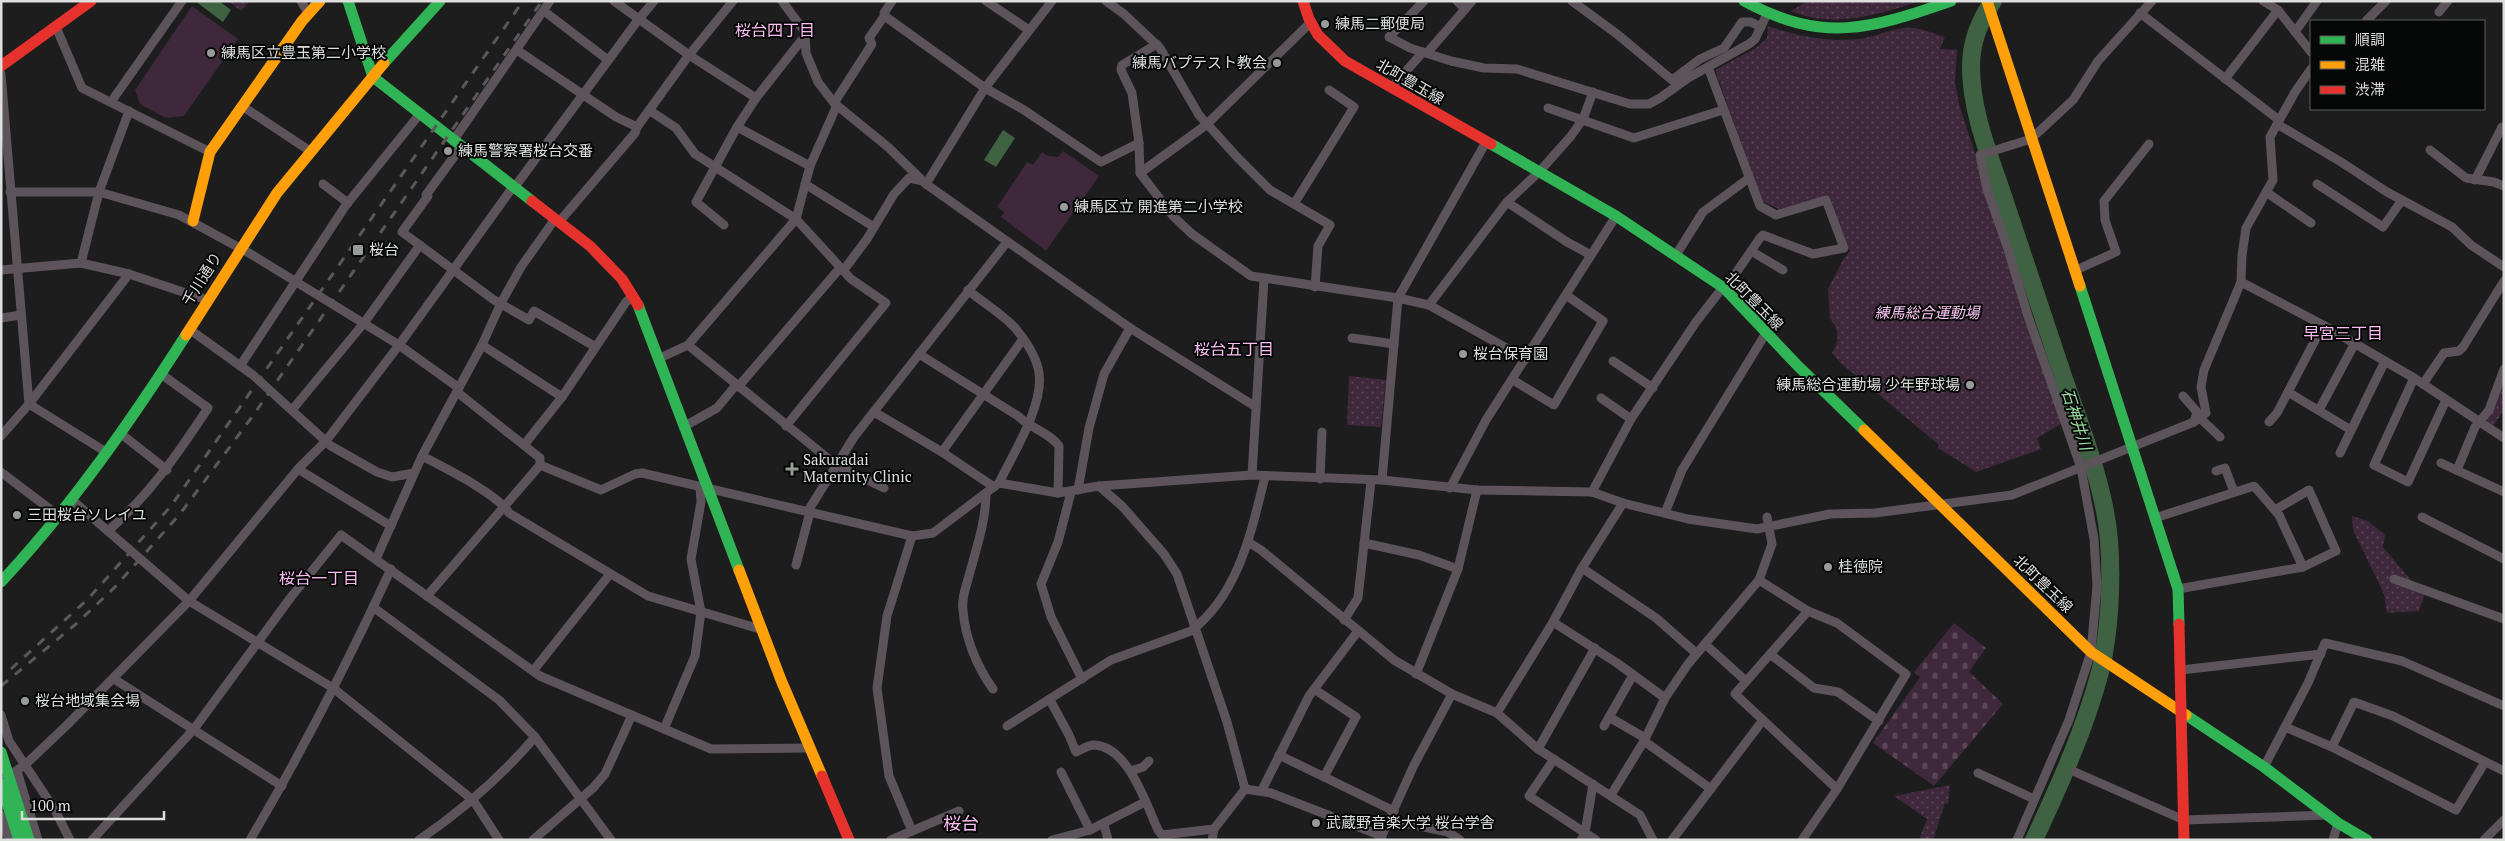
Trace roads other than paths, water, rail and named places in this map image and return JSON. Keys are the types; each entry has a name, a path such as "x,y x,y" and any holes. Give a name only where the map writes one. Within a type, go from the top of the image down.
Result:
{"street":[{"path":"112,102 182,1"},
{"path":"301,1 308,13"},
{"path":"193,221 210,152 308,13 320,1"},
{"path":"348,1 373,77 419,115 590,246 612,267 633,296 660,358 705,488 809,748 849,840"},
{"name":"千川通り","path":"1,582 72,500 120,433 161,374 277,193 310,151 440,1"},
{"path":"550,1 402,232 501,303 530,320 534,311 594,346"},
{"path":"614,1 689,55 756,98"},
{"path":"19,840 1,782 26,764 114,679 189,601 298,469 326,441 399,345 514,187 584,96 608,60 654,1"},
{"path":"376,558 422,456 482,345 501,303 521,267 557,220 629,140 689,55 733,1"},
{"path":"782,1 805,32 806,53 818,82 835,104 888,147 924,183 1130,328 1256,407"},
{"path":"660,358 688,345 796,219 810,166 835,104 872,44 869,38 892,1"},
{"path":"986,1 1029,30"},
{"path":"924,183 985,88 1052,1"},
{"path":"1106,1 1124,14 1157,44 1206,125 1270,190 1330,225 1318,246 1315,287"},
{"name":"北町豊玉線","path":"1303,1 1304,10 1321,38 1334,53 1356,68 1540,171 1616,216 1724,288 1766,334 2091,652 2180,712"},
{"path":"1424,1 1389,37 1425,53 1484,68 1517,69 1592,92 1614,101 1649,104 1708,66 1749,44 1755,39 1767,14"},
{"path":"1457,1 1465,9"},
{"path":"1392,87 1472,1"},
{"path":"1572,1 1617,34 1672,80 1700,60 1724,48 1742,22 1751,22 1761,27"},
{"path":"1744,1 1767,14 1815,28 1848,29 1897,20 1952,1"},
{"path":"1987,1 2178,589 2184,840"},
{"path":"2017,840 2069,720 2091,652 2097,586 2094,539 2083,467 2028,316 2007,246 1987,189 1980,156 2005,146 2031,139 2074,100 2098,62 2152,1"},
{"path":"2264,1 2278,10 2310,51"},
{"path":"2296,32 2317,1"},
{"path":"2367,20 2386,1"},
{"path":"2438,12 2448,1"},
{"path":"1,66 56,27 85,3"},
{"path":"2225,79 2278,10"},
{"path":"544,11 608,60"},
{"path":"2140,13 2278,122 2402,200 2452,227 2471,245 2504,267"},
{"path":"885,15 985,88 1024,110 1101,162 1139,143"},
{"path":"1140,173 1206,125 1311,22"},
{"path":"56,27 82,88 210,152"},
{"path":"724,224 696,202 737,127 756,98 804,37"},
{"path":"1157,44 1122,65 1121,70 1132,93 1139,143 1140,173 1173,216 1192,234 1251,276 1264,280 1398,298 1429,305 1526,359"},
{"path":"517,50 584,96 637,127"},
{"path":"1592,492 1631,419 1696,322 1763,235 1813,254 1844,248 1826,200 1776,215 1760,206 1708,66"},
{"path":"874,412 942,452 993,487 1058,493 1099,486 1252,475 1382,480 1477,490 1592,492 1622,503 1665,513 1757,529 1769,522 1830,514 1875,513 2012,494 2198,420 2206,413 2201,387 2204,370 2241,282 2246,228 2272,180 2270,138 2310,71"},
{"path":"1,74 29,404"},
{"path":"1294,204 1354,107 1328,90"},
{"path":"1429,305 1507,202 1540,171 1583,118 1592,92"},
{"path":"242,106 310,151"},
{"path":"1548,108 1583,118 1634,138 1723,110"},
{"path":"650,110 676,128 695,154 796,219 841,269 886,303 786,426"},
{"path":"81,262 99,192 129,111"},
{"path":"240,366 297,283 348,203 419,115"},
{"path":"737,127 810,166"},
{"path":"2475,180 2503,128"},
{"path":"1382,480 1398,298 1486,142"},
{"path":"2074,271 2116,252 2105,220 2104,201 2149,144"},
{"path":"2430,150 2466,178 2494,182 2504,186"},
{"path":"684,426 717,408 737,386 841,269 874,227 894,194 906,181 909,178 924,183"},
{"path":"1676,255 1703,212 1749,178"},
{"path":"323,184 348,203"},
{"path":"805,184 874,227"},
{"path":"2317,184 2383,227 2402,200"},
{"path":"10,192 99,192 167,210 193,221 399,345 458,390 540,458 540,465 503,505 427,596"},
{"path":"2266,192 2311,222"},
{"path":"1507,202 1567,242 1591,255"},
{"path":"1450,488 1486,420 1616,216"},
{"path":"796,565 809,512 836,465 874,412 1007,242"},
{"path":"292,410 364,324 420,245"},
{"path":"1751,251 1783,270"},
{"path":"1,270 81,262 129,274 207,300"},
{"path":"1,436 29,404 129,274"},
{"path":"1252,475 1264,280"},
{"path":"2423,384 2444,353 2460,351 2504,281"},
{"path":"2241,282 2355,343 2414,378 2504,438"},
{"path":"968,290 1015,329 1023,340 1040,373 1038,394 1028,425 993,487 965,589 962,609 973,651 982,674 993,689"},
{"path":"1513,380 1554,405 1603,321 1566,295"},
{"path":"524,445 562,397 594,346 626,302 633,296"},
{"path":"1,318 21,316"},
{"path":"2269,422 2277,413 2323,325"},
{"path":"1082,679 1051,617 1041,584 1058,542 1074,491 1104,374 1130,328"},
{"path":"189,329 240,366 326,441 377,472 392,477 414,473"},
{"path":"1665,513 1682,470 1766,334"},
{"path":"1352,338 1394,344"},
{"path":"942,452 1023,340"},
{"path":"2319,410 2355,343"},
{"path":"482,345 562,397"},
{"path":"688,345 836,465 884,488"},
{"path":"919,354 1018,416 1028,425 1056,441 1059,446 1058,493"},
{"path":"1613,361 1653,388"},
{"path":"2340,453 2385,361"},
{"path":"2457,470 2479,423 2488,410 2504,369"},
{"path":"108,531 128,513 167,470 208,408 161,374"},
{"path":"2414,378 2374,465 2408,482 2446,400"},
{"path":"2288,392 2351,430"},
{"path":"2183,396 2197,412 2198,420 2220,437"},
{"path":"1601,398 1631,419"},
{"path":"29,404 106,452"},
{"path":"1320,479 1322,432"},
{"path":"120,433 167,470"},
{"path":"422,456 468,481 503,505 509,513 648,596 763,630"},
{"path":"2441,464 2504,492"},
{"path":"540,465 601,490 635,474 642,473 912,536 933,533 993,487"},
{"path":"2216,471 2225,468 2234,492"},
{"path":"298,469 391,526"},
{"path":"1,472 59,516"},
{"path":"1007,726 1111,660 1194,628 1222,598 1248,542 1265,476"},
{"path":"1344,620 1358,598 1371,481"},
{"path":"1099,486 1122,506 1172,565 1227,722 1245,789"},
{"path":"2155,518 2254,486 2275,510 2303,567"},
{"path":"664,729 695,656 701,612 691,559 705,488"},
{"path":"1416,674 1458,569 1477,490"},
{"path":"2178,589 2303,567 2336,551 2309,490 2275,510"},
{"path":"72,500 189,601 333,688 473,800 499,840"},
{"path":"1497,713 1553,622 1582,568 1622,503"},
{"path":"2422,517 2504,560"},
{"path":"1611,795 1644,740 1664,698 1696,653 1759,580 1772,544 1769,522"},
{"path":"92,840 194,729 257,642 341,535 533,671 711,749 809,748"},
{"path":"912,536 887,616 877,688 889,776 912,831"},
{"path":"1248,542 1261,550 1394,660 1452,694 1497,713 1538,749 1640,815 1653,840"},
{"path":"1364,543 1419,555 1458,569"},
{"path":"1582,568 1656,618 1696,653"},
{"path":"250,840 282,786 333,688 391,569"},
{"path":"533,671 610,574"},
{"path":"2394,579 2504,619"},
{"path":"1759,580 1808,611 1837,623 1906,674 1837,789 1802,840"},
{"path":"373,607 499,700 535,737 611,840"},
{"path":"1808,611 1735,694 1837,789"},
{"path":"1553,622 1594,648 1664,698"},
{"path":"1262,790 1296,720 1314,689 1358,631"},
{"path":"2264,767 2325,643 2402,661 2504,706"},
{"path":"1705,644 1746,681"},
{"path":"1538,749 1594,648"},
{"path":"1770,654 1814,688 1838,692 1878,721"},
{"path":"2181,670 2321,654"},
{"path":"1604,726 1633,675"},
{"path":"114,679 282,786"},
{"path":"1314,689 1356,717 1324,777"},
{"path":"1245,789 1262,790 1381,838 1414,765 1452,694"},
{"path":"1050,700 1076,752 1093,745 1112,750 1131,771 1162,834 1214,829"},
{"path":"2332,747 2354,702 2393,716 2504,771"},
{"path":"2180,712 2264,767 2338,823 2367,840"},
{"path":"1,715 9,741 55,810 70,840"},
{"path":"533,840 605,774 632,715"},
{"path":"1609,717 1644,740 1710,789"},
{"path":"1672,840 1763,720"},
{"path":"2285,727 2332,747 2456,810 2485,762"},
{"path":"419,840 492,784 535,737"},
{"path":"1,752 29,840"},
{"path":"1280,755 1392,815 1448,832 1460,840"},
{"path":"1554,759 1529,796 1583,836 1596,840"},
{"path":"1131,771 1143,767 1149,761"},
{"path":"17,771 38,840"},
{"path":"1061,772 1090,830"},
{"path":"2075,772 2184,820 2328,816"},
{"path":"1978,773 2034,799"},
{"path":"1583,836 1592,784"},
{"path":"1212,840 1214,829 1245,789"},
{"path":"1052,840 1090,830 1145,802"},
{"path":"891,840 959,811"},
{"path":"1,815 9,840"},
{"path":"2484,840 2504,820"},
{"path":"2333,840 2338,823"},
{"path":"1104,824 1108,840"}],"waterway":[{"name":"石神井川","path":"1993,1 1980,25 1972,49 1971,67 1974,101 1987,151 2091,458 2107,520 2110,556 2108,623 2100,672 2079,736 2034,840"}],"railway":[{"path":"11,669 88,599 171,506 523,1"},
{"path":"1,686 76,624 115,587 180,514 252,417 542,1"}],"place":[{"name":"練馬二郵便局","path":"1325,24"},
{"name":"練馬区立豊玉第二小学校","path":"211,53"},
{"name":"練馬バプテスト教会","path":"1277,63"},
{"name":"練馬警察署桜台交番","path":"448,151"},
{"name":"練馬区立 開進第二小学校","path":"1064,207"},
{"name":"桜台","path":"358,250"},
{"name":"桜台保育園","path":"1463,354"},
{"name":"練馬総合運動場 少年野球場","path":"1970,385"},
{"name":"Sakuradai Maternity Clinic","path":"792,469"},
{"name":"三田桜台ソレイユ","path":"17,515"},
{"name":"桂徳院","path":"1828,567"},
{"name":"桜台地域集会場","path":"25,701"},
{"name":"武蔵野音楽大学 桜台学舎","path":"1316,823"}],"district":[{"name":"桜台四丁目","path":"775,30"},
{"name":"早宮三丁目","path":"2343,333"},
{"name":"桜台五丁目","path":"1234,349"},
{"name":"桜台一丁目","path":"319,578"},
{"name":"桜台","path":"961,824"}],"park label":[{"name":"練馬総合運動場","path":"1927,313"}]}
